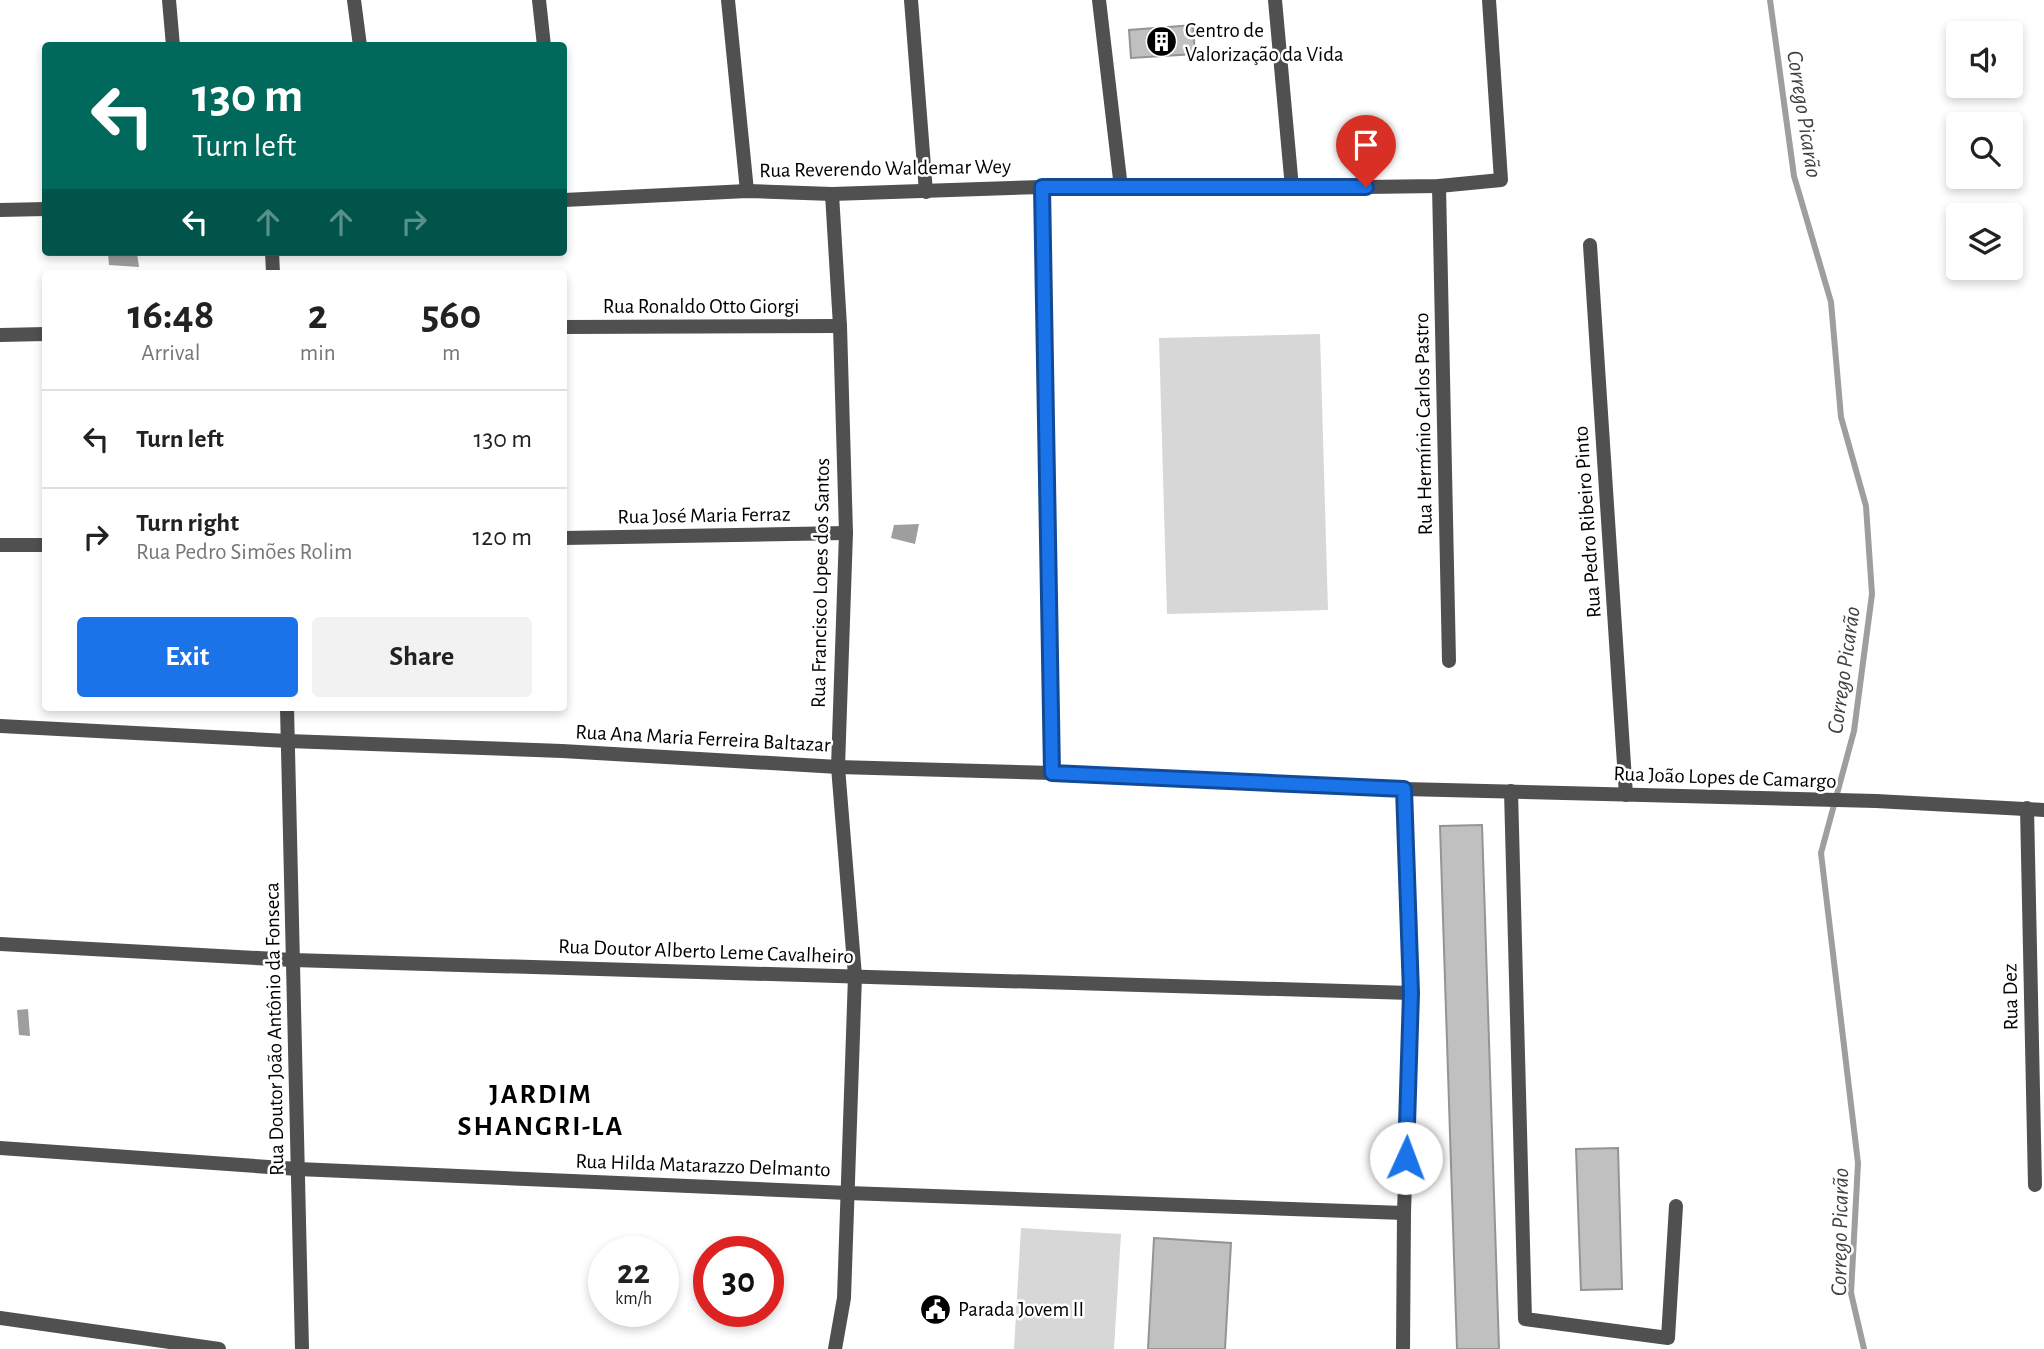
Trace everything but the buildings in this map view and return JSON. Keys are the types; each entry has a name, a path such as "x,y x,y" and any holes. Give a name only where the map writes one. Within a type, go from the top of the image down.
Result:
{"street":[{"path":"169,0 173,42"},
{"path":"355,0 360,42"},
{"path":"539,0 544,42"},
{"path":"728,0 747,191"},
{"path":"911,0 926,192"},
{"path":"1099,0 1121,188"},
{"path":"1275,0 1292,188"},
{"name":"Rua Reverendo Waldemar Wey","path":"567,200 747,191 832,194 1042,187 1439,186 1501,180 1489,0"},
{"name":"Rua Hermínio Carlos Pastro","path":"1439,186 1449,661"},
{"path":"1042,187 1052,773"},
{"name":"Rua Francisco Lopes dos Santos","path":"832,194 840,326 846,533 838,766 855,976 844,1298 835,1349"},
{"path":"0,210 42,209"},
{"name":"Rua Pedro Ribeiro Pinto","path":"1590,245 1626,795"},
{"name":"Rua Ronaldo Otto Giorgi","path":"567,327 840,326"},
{"path":"0,335 42,334"},
{"name":"Rua José Maria Ferraz","path":"567,538 846,533"},
{"path":"0,545 42,545"},
{"name":"Rua Doutor João Antônio da Fonseca","path":"287,711 302,1349"},
{"name":"Rua Ana Maria Ferreira Baltazar","path":"0,726 838,766 1404,789"},
{"path":"1403,1349 1411,993 1404,789"},
{"name":"Rua João Lopes de Camargo","path":"1404,789 1876,801 2044,810"},
{"path":"1511,792 1525,1319 1668,1338 1676,1206"},
{"name":"Rua Dez","path":"2027,808 2035,1185"},
{"name":"Rua Doutor Alberto Leme Cavalheiro","path":"0,944 293,960 1411,993"},
{"name":"Rua Hilda Matarazzo Delmanto","path":"0,1148 298,1169 848,1193 1404,1213"},
{"path":"0,1318 219,1349"}],"shaded area":[{"path":"108,256 137,256 139,267 109,265"},
{"path":"1320,334 1328,610 1167,614 1159,338"},
{"path":"919,524 915,544 891,538 894,525"},
{"path":"28,1009 30,1036 19,1035 17,1010"},
{"path":"1021,1228 1121,1234 1114,1349 1014,1349"}],"waterway":[{"name":"Corrego Picarão","path":"1770,0 1794,176 1831,302 1841,417 1866,506 1872,594 1854,731 1821,853 1858,1163 1851,1293 1864,1349"}],"place":[{"name":"Centro de Valorização da Vida","path":"1162,42"},
{"name":"Parada Jovem II","path":"935,1309"}],"district":[{"name":"JARDIM SHANGRI-LA","path":"541,1109"}],"route":[{"path":"1366,187 1042,187 1052,773 1404,789 1411,993 1406,1158"}]}
